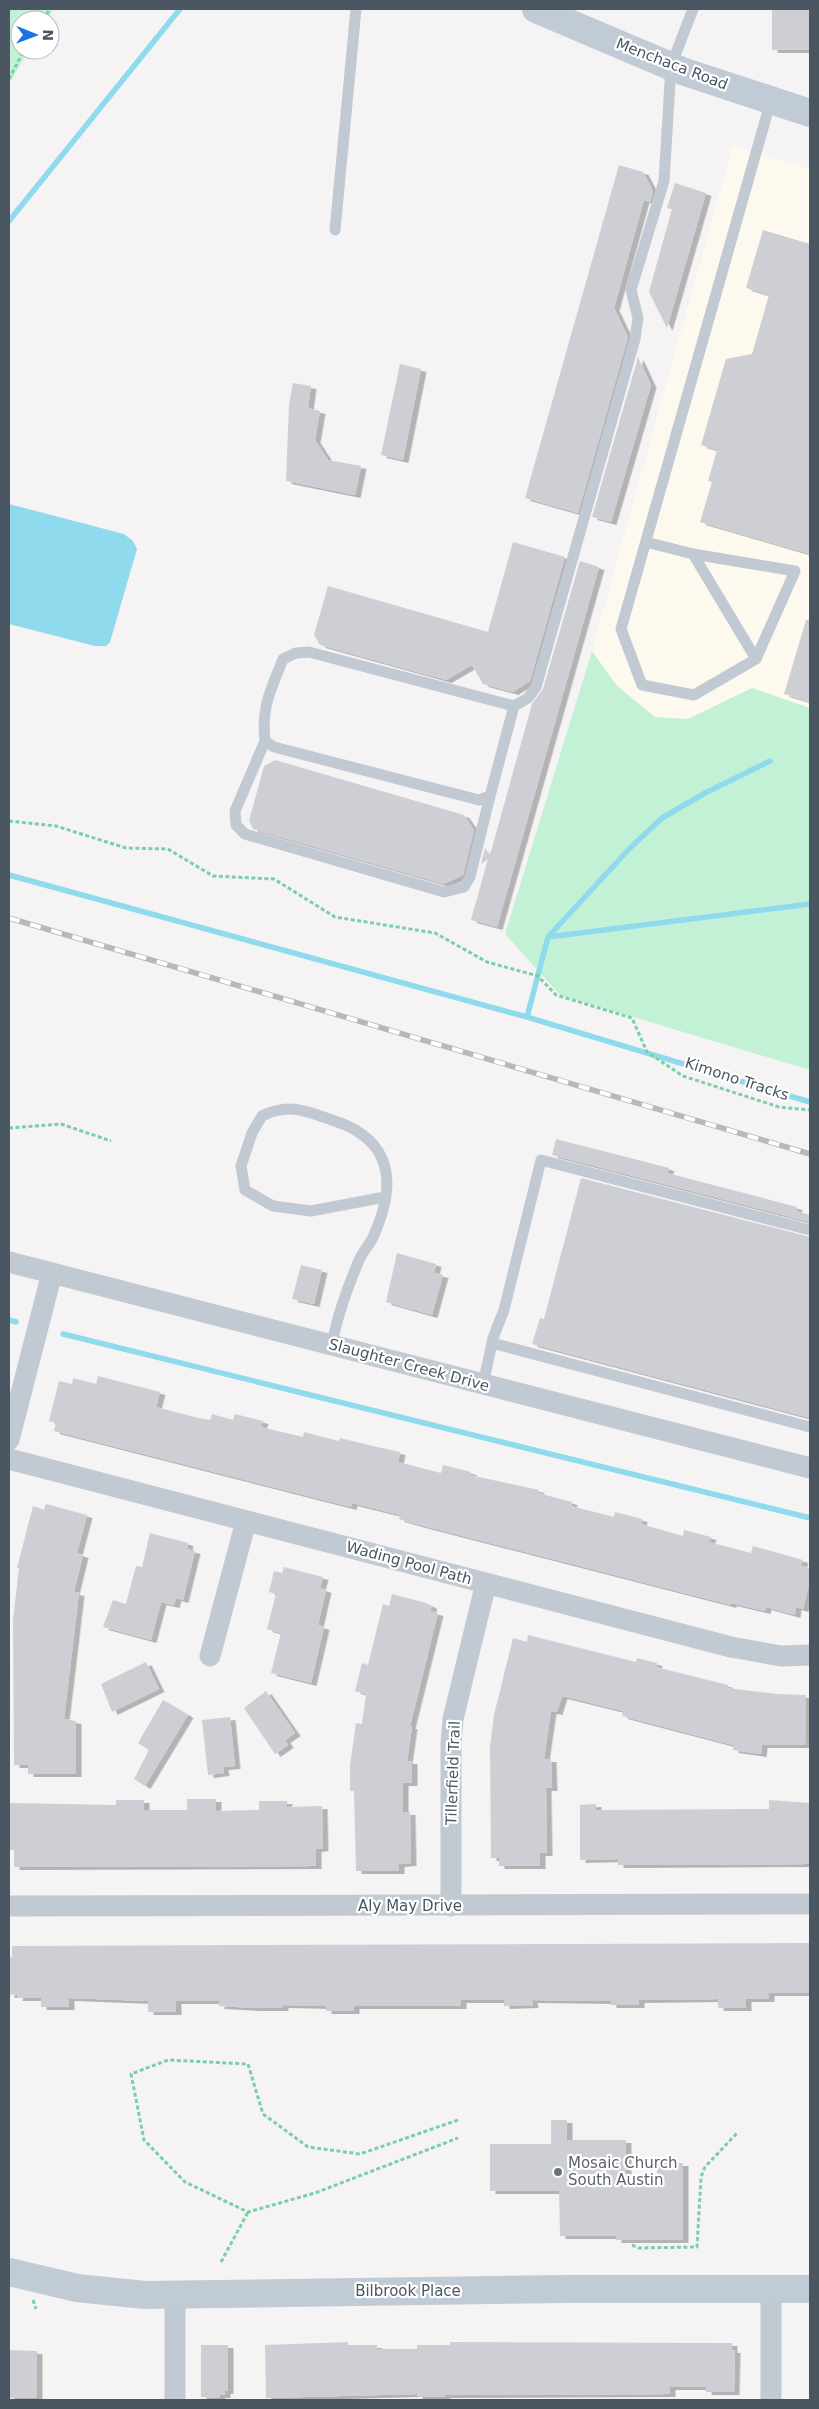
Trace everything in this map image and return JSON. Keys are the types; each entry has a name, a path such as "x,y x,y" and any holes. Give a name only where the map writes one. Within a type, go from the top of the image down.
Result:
{"street":[{"name":"Menchaca Road","path":"536,9 671,66 810,113"},
{"name":"Slaughter Creek Drive","path":"9,1262 810,1468"},
{"path":"9,1440 52,1273"},
{"name":"Wading Pool Path","path":"9,1460 756,1653 781,1656 810,1655"},
{"path":"210,1656 246,1521"},
{"name":"Tillerfield Trail","path":"451,1906 451,1743 453,1719 486,1583"},
{"name":"Aly May Drive","path":"9,1906 810,1904"},
{"name":"Bilbrook Place","path":"9,2272 45,2282 102,2292 175,2294 810,2289"},
{"path":"771,2289 771,2400"},
{"path":"175,2294 175,2400"}],"lane":[{"path":"335,230 356,9"},
{"path":"514,706 470,876 464,887 444,892 245,834 236,825 235,811 265,741 264,708 282,659 296,652 309,652 514,706 528,698 536,687 636,340 638,318 632,290 664,181 671,66 693,9"},
{"path":"646,542 693,554 795,571 756,659 694,695 642,685 621,629 771,100"},
{"path":"693,554 756,659"},
{"path":"265,741 274,747 479,800 490,796"},
{"path":"332,1345 337,1318 361,1256 374,1236 385,1197 386,1166 378,1150 362,1135 342,1123 289,1107 262,1116 252,1133 241,1166 245,1190 273,1206 311,1210 385,1197"},
{"path":"483,1385 492,1343 504,1310 542,1160 810,1230"},
{"path":"492,1343 810,1427"}],"path":[{"path":"9,79 19,60"},
{"name":"Kimono Tracks","path":"9,821 56,826 126,848 168,849 213,876 274,879 335,917 435,932 487,962 538,976 556,995 632,1018 647,1052 683,1076 779,1107 810,1110"},
{"path":"9,1128 61,1124 111,1141"},
{"path":"458,2120 360,2154 308,2147 263,2114 248,2064 168,2060 131,2074 144,2140 185,2182 248,2212 315,2192 458,2138"},
{"path":"632,2245 639,2248 697,2246 701,2177 705,2167 737,2133"},
{"path":"221,2262 248,2212"},
{"path":"33,2300 36,2309"}],"shaded area":[{"path":"733,145 810,169 810,708 752,688 688,719 655,717 617,686 592,651"}],"green space":[{"path":"10,9 54,9 10,10 10,60 23,60 9,84"},
{"path":"592,651 617,686 655,717 688,719 752,688 810,708 810,1070 560,995 505,934"}],"water":[{"path":"9,504 124,534 133,541 137,549 110,642 106,646 95,646 9,624"}],"building":[{"path":"772,9 810,9 810,50 772,50"},
{"path":"619,165 643,172 653,191 650,202 644,200 614,308 628,337 578,513 525,498"},
{"path":"675,183 706,193 667,328 649,292 672,209 667,208"},
{"path":"763,230 810,244 810,554 700,522 712,482 708,481 717,450 701,445 726,359 752,354 769,295 746,288"},
{"path":"638,357 651,385 611,522 592,517"},
{"path":"400,364 421,369 403,460 381,455"},
{"path":"293,383 311,386 308,408 320,411 315,440 328,460 361,466 355,495 286,481 289,404"},
{"path":"513,542 565,557 530,681 513,692 483,684 472,665 446,680 320,645 314,635 328,586 488,632"},
{"path":"580,561 599,567 497,927 471,920 488,859 481,864 485,848 490,855 532,704 543,689"},
{"path":"806,620 810,620 810,702 784,694"},
{"path":"275,760 464,815 474,830 463,875 444,884 253,829 249,821 264,766"},
{"path":"556,1139 669,1168 667,1173 797,1207 796,1211 810,1215 810,1222 552,1155"},
{"path":"581,1178 810,1237 810,1418 532,1344 540,1318 544,1319"},
{"path":"397,1253 436,1264 434,1273 443,1275 432,1315 386,1302"},
{"path":"301,1265 322,1270 314,1304 292,1299"},
{"path":"98,1376 160,1392 156,1407 198,1418 210,1420 212,1414 233,1420 235,1414 263,1421 261,1427 303,1437 304,1432 339,1441 340,1438 400,1452 398,1462 441,1473 443,1465 471,1472 470,1475 539,1490 538,1493 572,1502 571,1506 614,1517 615,1512 642,1519 641,1524 683,1536 684,1530 711,1537 709,1542 751,1553 753,1546 803,1560 801,1566 810,1568 810,1580 803,1609 796,1607 795,1615 766,1607 765,1611 731,1603 731,1605 420,1525 399,1519 400,1515 352,1503 351,1507 54,1431 56,1423 49,1421 59,1381 72,1384 73,1378 96,1384"},
{"path":"46,1504 87,1515 77,1553 83,1555 74,1592 79,1593 64,1719 76,1721 76,1774 28,1774 28,1765 14,1765 13,1620 19,1568 17,1568 33,1506 44,1510"},
{"path":"150,1533 188,1543 187,1549 195,1551 183,1600 176,1598 174,1605 161,1602 151,1640 103,1627 113,1600 126,1604 136,1566 142,1567"},
{"path":"284,1567 323,1577 320,1588 326,1590 318,1625 324,1627 311,1683 271,1673 281,1633 267,1629 276,1594 269,1592 274,1571 282,1573"},
{"path":"392,1594 426,1603 432,1606 430,1611 438,1613 410,1726 412,1726 407,1761 412,1761 412,1783 403,1783 403,1812 410,1812 411,1863 399,1864 399,1871 356,1871 354,1791 350,1791 350,1766 356,1723 362,1724 366,1694 355,1691 362,1663 368,1665 383,1604 389,1606"},
{"path":"528,1635 636,1662 637,1658 657,1663 656,1667 728,1685 727,1688 777,1694 806,1695 805,1745 762,1745 761,1754 733,1750 733,1745 622,1716 623,1711 562,1696 557,1712 551,1711 544,1759 551,1759 552,1788 546,1788 547,1853 540,1853 540,1866 499,1866 499,1858 491,1858 490,1747 494,1715 513,1638 527,1642"},
{"path":"146,1662 159,1689 112,1712 101,1684"},
{"path":"266,1691 295,1733 285,1740 288,1745 275,1754 244,1708"},
{"path":"163,1700 188,1715 145,1786 134,1779 149,1750 138,1743"},
{"path":"230,1717 235,1766 223,1767 224,1773 208,1775 202,1720"},
{"path":"187,1799 216,1799 216,1811 259,1810 259,1801 287,1801 287,1807 322,1806 323,1848 316,1849 316,1866 14,1867 14,1850 9,1850 9,1803 116,1805 116,1800 144,1800 144,1810 187,1810"},
{"path":"769,1800 810,1803 810,1864 618,1865 618,1859 580,1860 580,1805 596,1804 596,1810 769,1809"},
{"path":"810,1943 810,1993 769,1993 769,1999 746,1999 746,2008 718,2008 718,1999 639,2000 639,2005 611,2005 611,2001 532,2000 533,2005 504,2006 504,2000 461,2000 461,2006 354,2006 354,2011 326,2011 326,2006 283,2005 283,2008 255,2008 219,2006 219,2001 176,2001 176,2012 148,2012 148,2001 69,1998 69,2007 41,2007 41,1998 17,1998 18,1994 9,1995 9,1957 12,1957 12,1946"},
{"name":"Mosaic Church South Austin","path":"551,2120 567,2120 567,2140 626,2140 626,2180 657,2180 657,2163 683,2163 683,2240 616,2240 616,2236 560,2236 559,2191 490,2191 490,2144 551,2144"},
{"path":"348,2342 348,2345 377,2345 377,2349 417,2349 417,2345 450,2345 450,2342 732,2343 732,2350 735,2350 734,2392 706,2392 706,2387 670,2387 670,2394 445,2395 445,2397 417,2396 417,2394 266,2398 265,2345"},
{"path":"201,2345 228,2345 228,2391 225,2391 225,2395 220,2395 220,2398 201,2397"},
{"path":"9,2350 37,2351 37,2398 9,2398"}],"waterway":[{"path":"9,221 180,9"},
{"path":"527,1017 548,937 630,848 662,818 705,793 770,761"},
{"path":"9,875 527,1017 810,1102"},
{"path":"548,937 810,904"},
{"path":"9,1320 16,1322"},
{"path":"63,1334 810,1518"}],"railway":[{"path":"9,918 810,1154"}],"place":[{"name":"Mosaic Church South Austin","path":"558,2172"}]}
